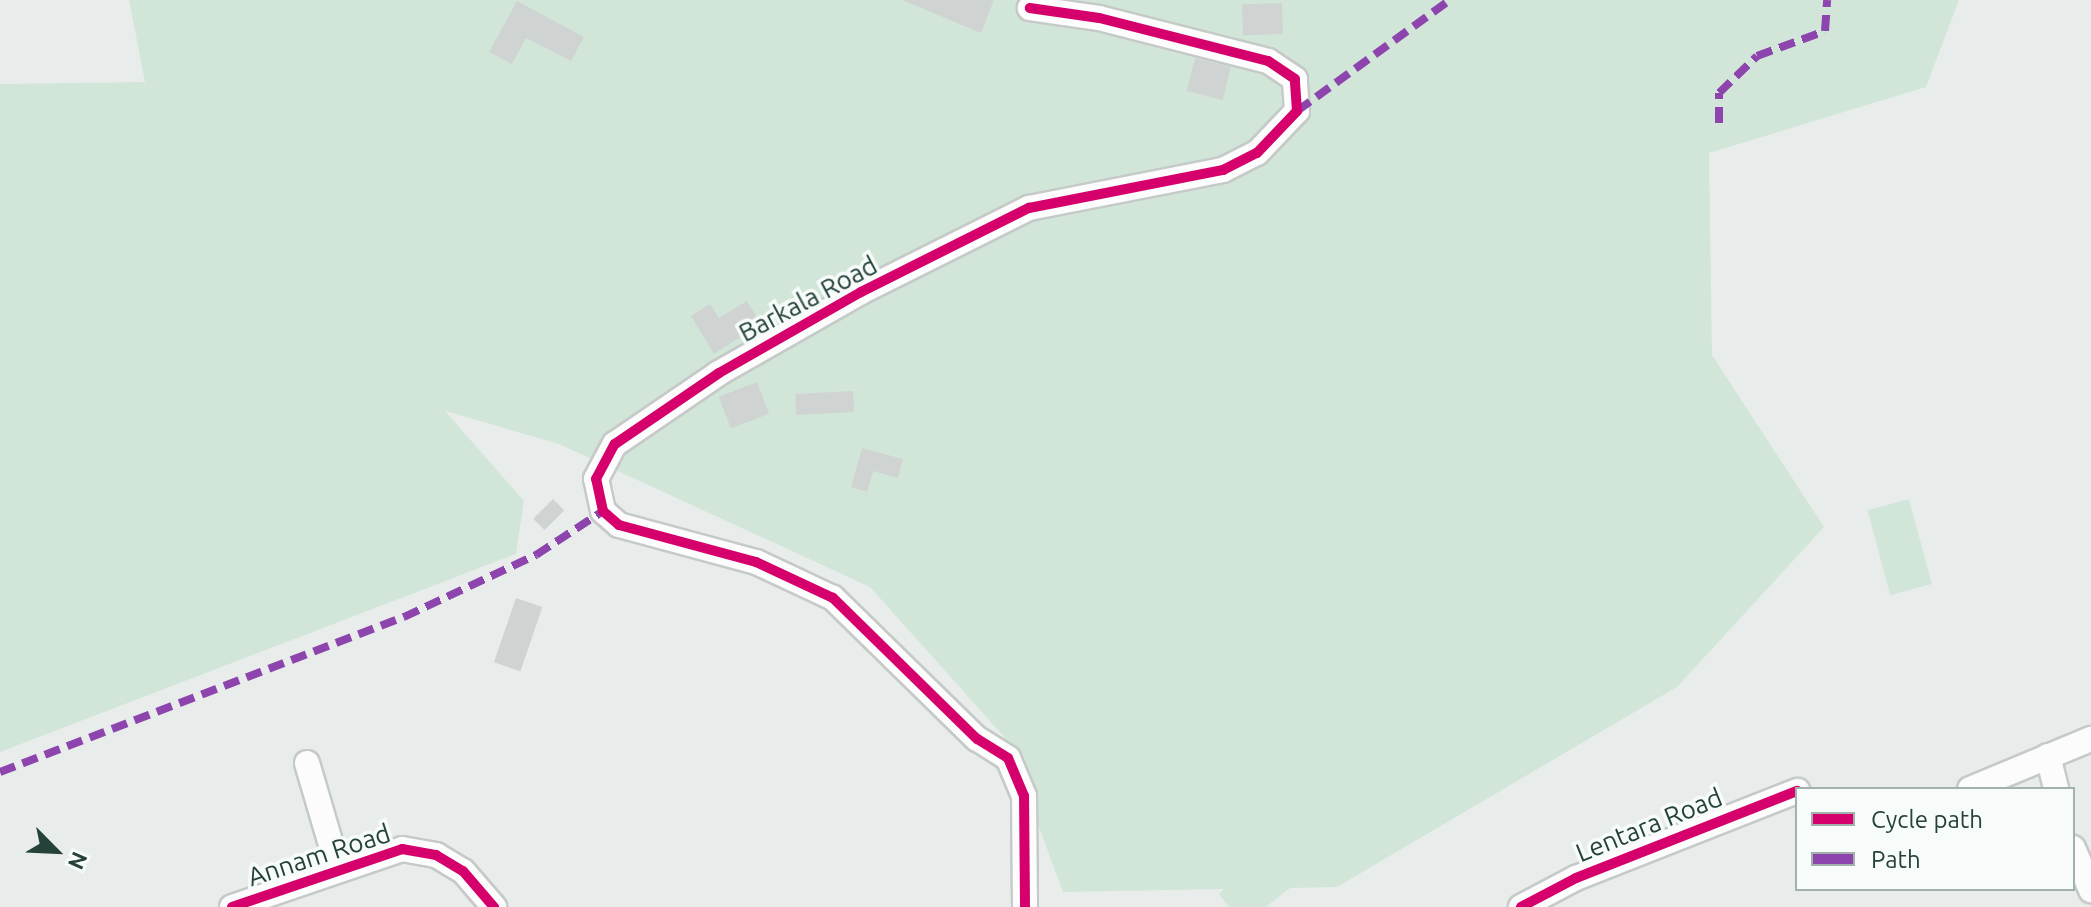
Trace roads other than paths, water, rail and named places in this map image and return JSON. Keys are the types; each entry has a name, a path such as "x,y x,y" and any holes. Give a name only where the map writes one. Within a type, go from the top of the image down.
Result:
{"street":[{"name":"Barkala Road","path":"1025,907 1024,796 1008,758 977,739 833,598 756,562 619,525 603,511 596,479 615,444 719,373 861,292 1029,208 1223,170 1257,153 1297,111 1295,79 1279,65 1059,6 1030,8"},
{"path":"1975,787 2091,739"},
{"path":"2048,756 2056,787"},
{"path":"307,763 338,868"},
{"name":"Lentara Road","path":"1521,907 1576,878 1795,792"},
{"name":"Annam Road","path":"232,907 280,899 338,868 417,849 463,871 494,907"},
{"path":"2075,853 2091,890"}]}
